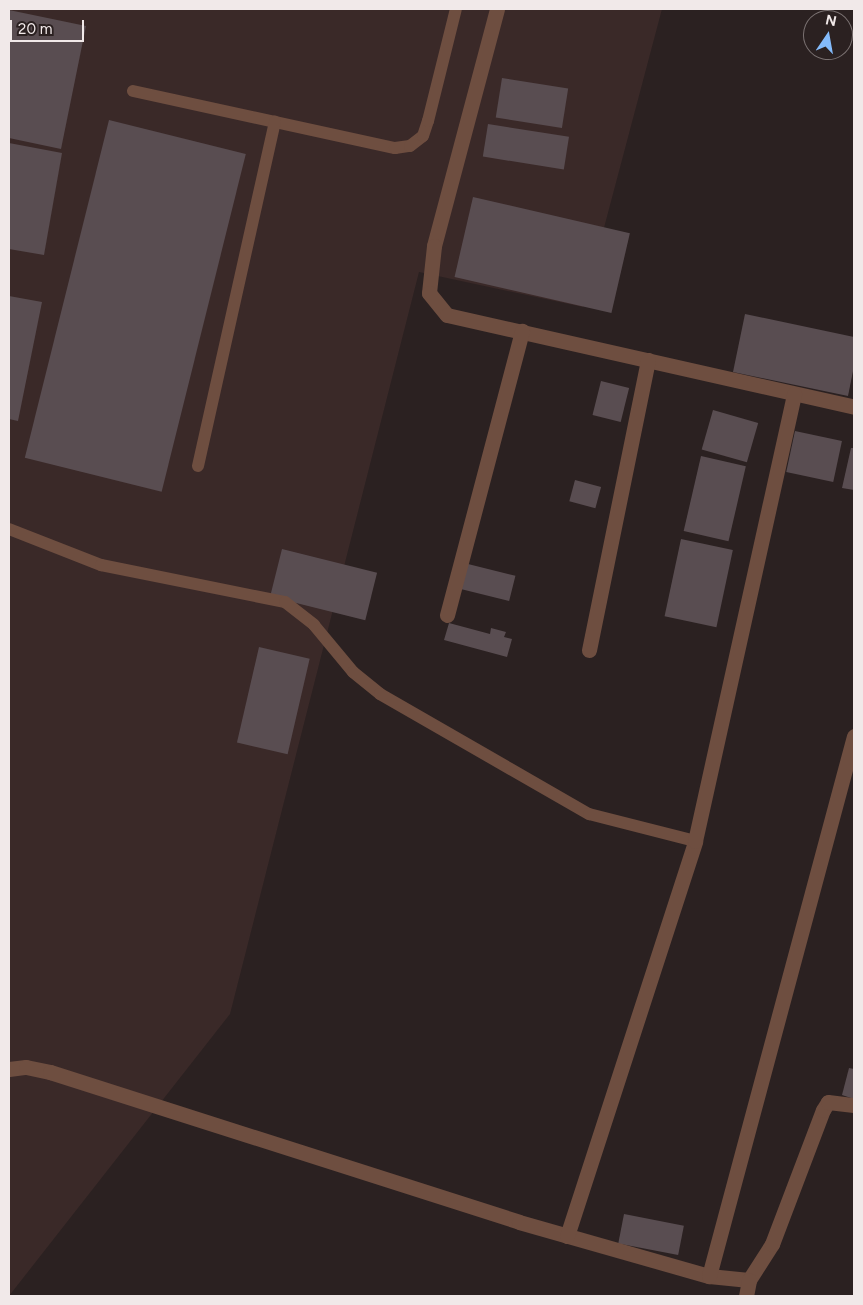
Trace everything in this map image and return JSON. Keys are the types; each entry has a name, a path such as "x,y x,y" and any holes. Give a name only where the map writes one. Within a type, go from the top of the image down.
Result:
{"street":[{"path":"497,9 434,246 429,293 447,315 854,407"},
{"path":"447,615 522,332"},
{"path":"589,650 648,360"},
{"path":"567,1236 694,841 794,394"},
{"path":"709,1276 854,736"},
{"path":"9,1069 26,1067 50,1072 567,1236 709,1276 750,1280"},
{"path":"746,1296 750,1280 772,1244 823,1110 828,1102 854,1105"}],"lane":[{"path":"133,91 395,148 410,146 423,136 428,122 456,9"},
{"path":"198,466 275,122"},
{"path":"9,529 101,565 284,602 314,625 353,672 388,699 589,814 694,841"}],"shaded area":[{"path":"9,9 662,9 583,307 419,272 230,1014 9,1296"}],"building":[{"path":"9,10 86,26 61,149 9,138"},
{"path":"502,78 568,88 562,128 496,118"},
{"path":"109,120 246,154 162,492 25,458"},
{"path":"488,124 569,137 564,169 483,157"},
{"path":"9,143 62,153 44,255 9,249"},
{"path":"473,197 630,233 611,313 455,277"},
{"path":"9,296 42,302 18,421 9,419"},
{"path":"745,314 854,337 854,366 848,396 733,372"},
{"path":"601,381 629,388 621,422 593,415"},
{"path":"713,410 758,423 747,462 702,449"},
{"path":"795,431 842,441 833,482 786,472"},
{"path":"851,448 854,448 854,490 842,488"},
{"path":"701,456 746,466 728,541 684,531"},
{"path":"575,480 601,487 595,508 569,501"},
{"path":"681,539 733,550 716,627 665,616"},
{"path":"282,549 377,573 365,620 270,597"},
{"path":"464,563 515,576 509,601 458,588"},
{"path":"449,623 490,634 491,628 506,632 504,637 512,639 507,657 444,640"},
{"path":"259,647 310,659 288,754 237,742"},
{"path":"849,1068 854,1069 854,1099 842,1095"},
{"path":"624,1214 684,1226 678,1255 618,1243"}]}
